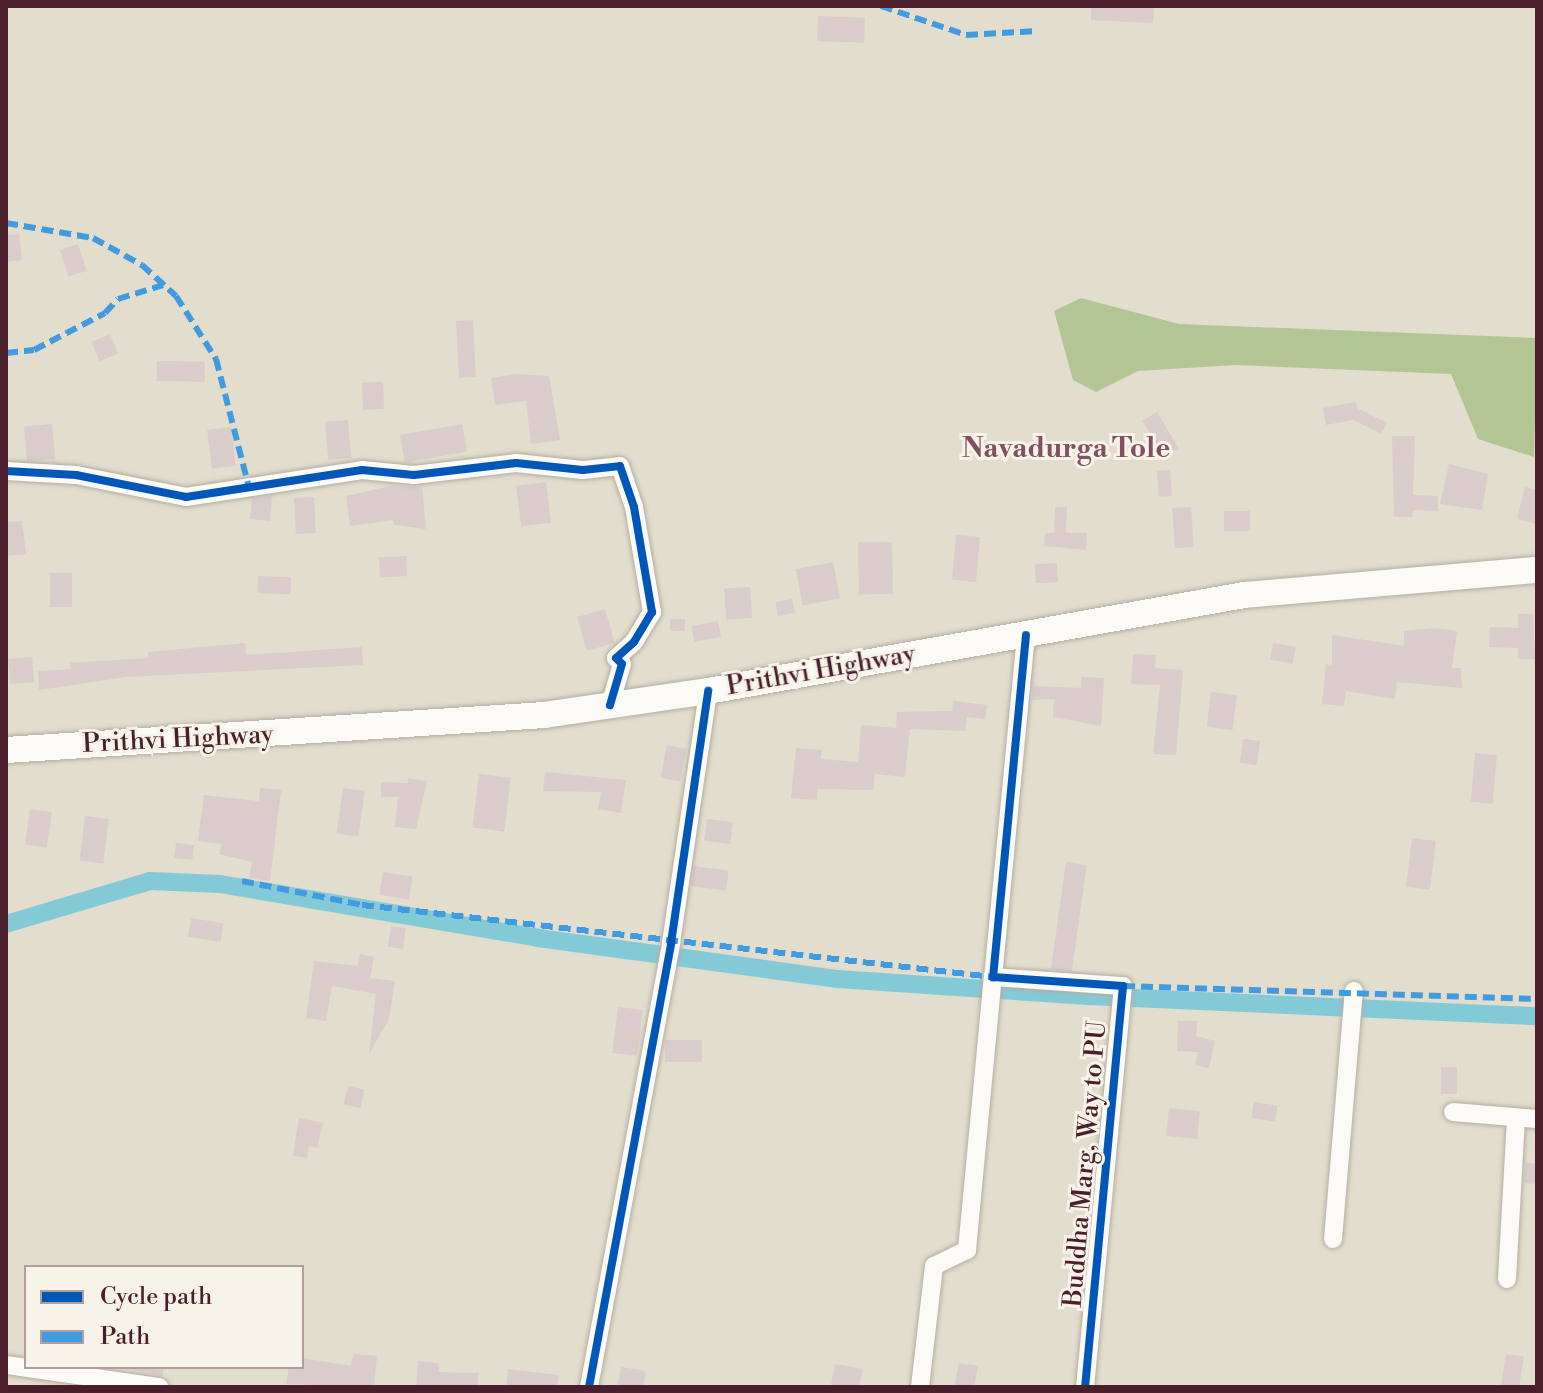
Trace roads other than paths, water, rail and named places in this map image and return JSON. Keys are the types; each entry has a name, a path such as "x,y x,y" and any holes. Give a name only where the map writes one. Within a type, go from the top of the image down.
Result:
{"highway":[{"name":"Prithvi Highway","path":"6,750 406,727 610,705 708,691 1244,595 1537,570"}],"street":[{"path":"6,471 76,475 186,497 362,470 414,475 516,463 583,470 620,466 634,507 652,612 634,642 616,658 622,664 610,705"},
{"path":"920,1387 934,1266 967,1250 1026,635"},
{"path":"589,1387 669,955 708,691"},
{"name":"Buddha Marg, Way to PU","path":"993,977 1123,986 1085,1387"},
{"path":"1333,1239 1354,991"},
{"path":"1453,1112 1537,1119"},
{"path":"1507,1279 1516,1118"},
{"path":"34,1369 159,1387"}],"waterway":[{"path":"6,924 150,881 220,884 538,938 838,979 1089,996 1537,1016"}],"district":[{"name":"Navadurga Tole","path":"1066,449"}]}
